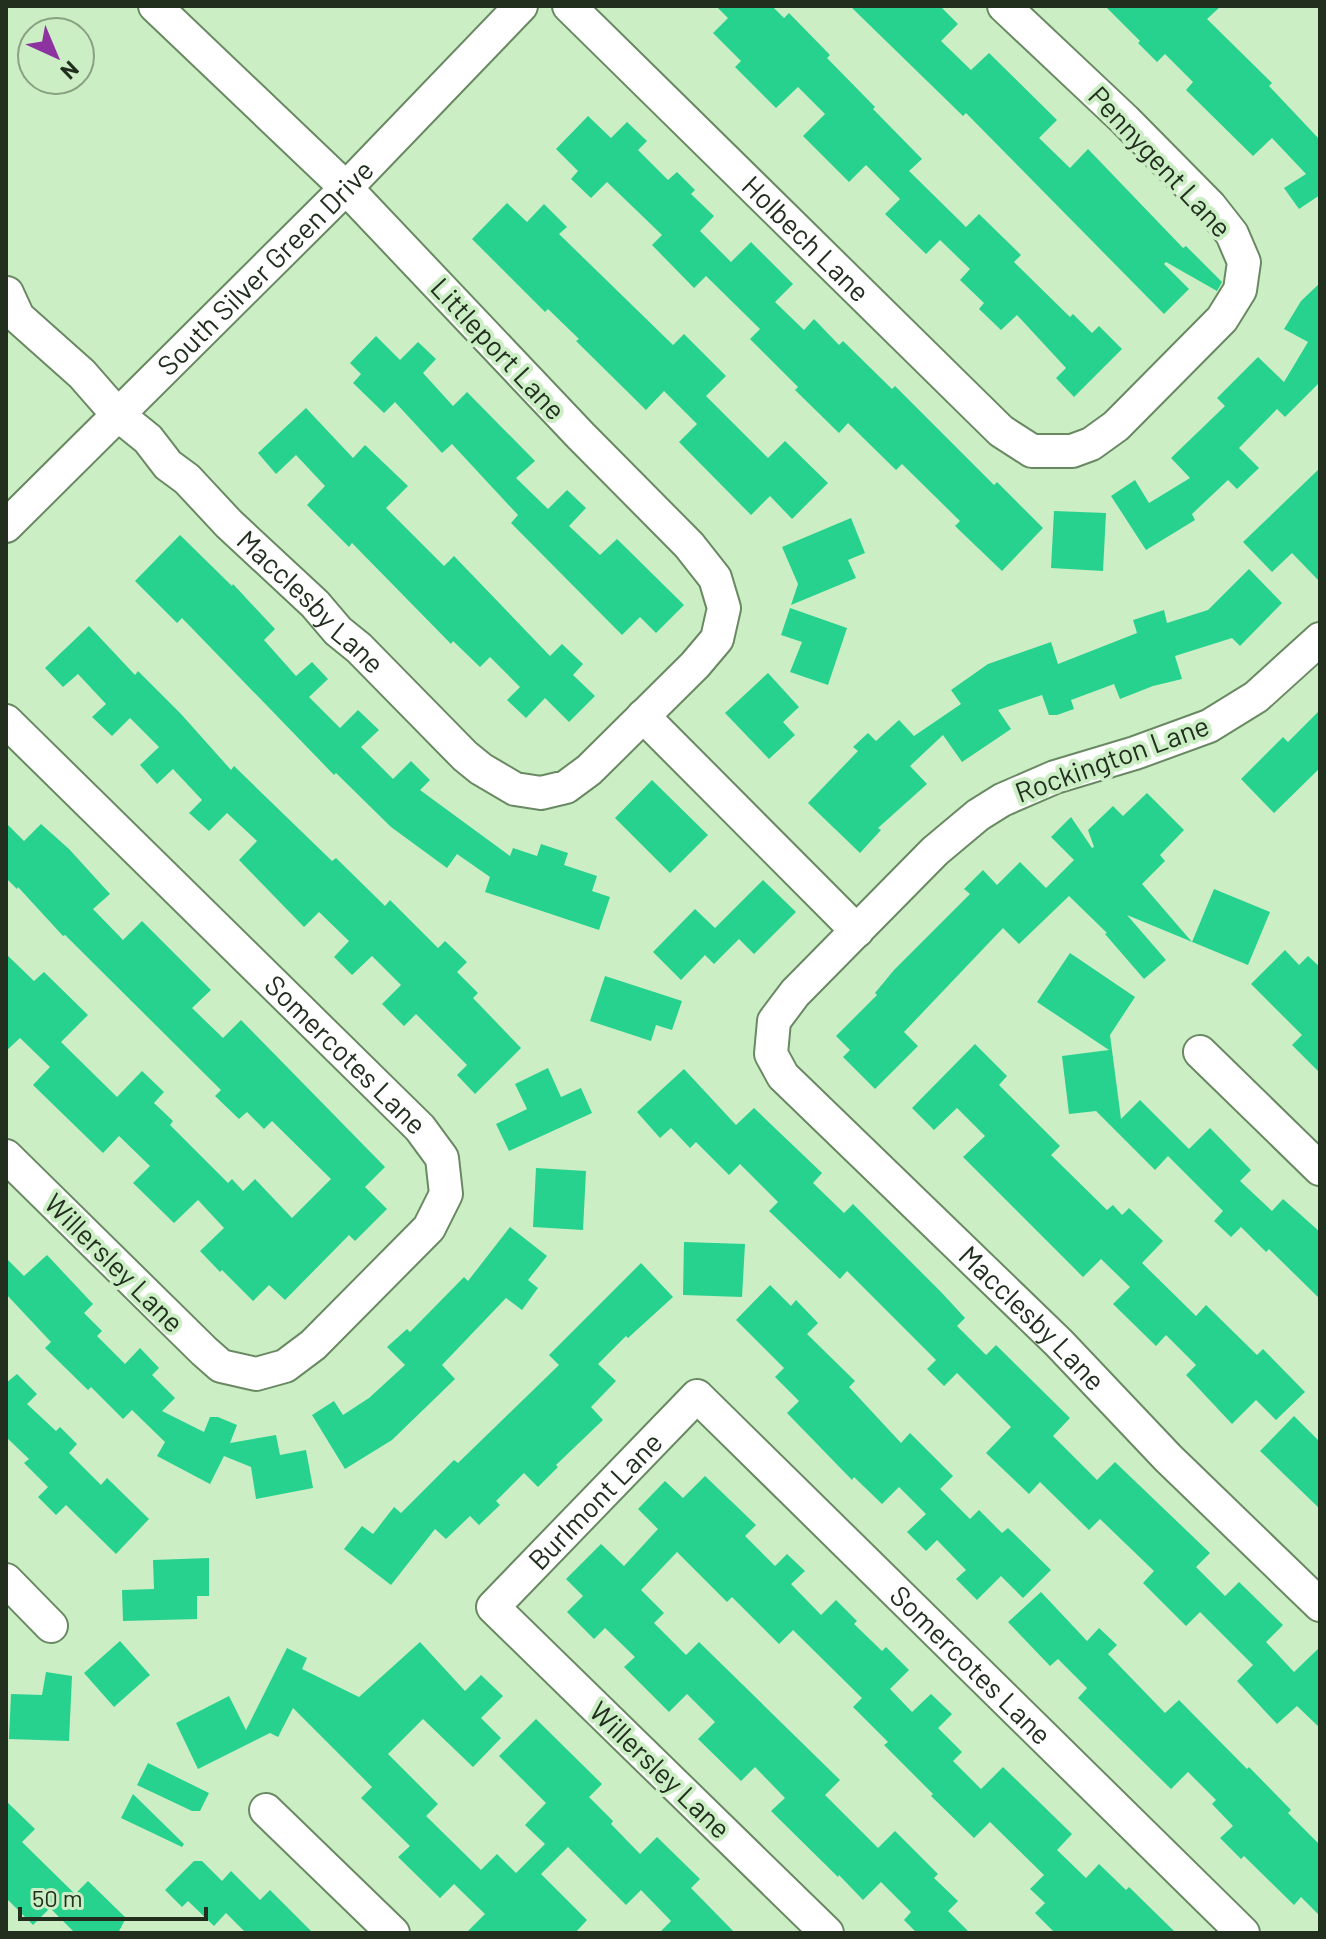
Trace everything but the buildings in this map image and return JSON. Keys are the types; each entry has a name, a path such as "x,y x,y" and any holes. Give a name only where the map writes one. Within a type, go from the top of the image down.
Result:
{"street":[{"name":"Littleport Lane","path":"155,6 346,188 689,545 715,578 724,608 717,639 643,716"},
{"name":"South Silver Green Drive","path":"6,526 346,188 521,6"},
{"name":"Holbech Lane","path":"569,6 1001,431 1032,451 1054,451"},
{"name":"Pennygent Lane","path":"1004,6 1125,120 1210,206 1232,234 1244,262 1240,290 1222,319 1116,426 1091,444 1072,451 1054,451"},
{"name":"Macclesby Lane","path":"7,293 18,317 82,374 117,414 148,439 168,465 187,479 229,524 304,593 338,631 481,769 515,789 541,793 566,787 589,770 643,716"},
{"name":"Rockington Lane","path":"774,1021 795,993 935,851 978,815 1002,800 1055,777 1209,726 1256,697 1320,639"},
{"path":"643,716 857,931"},
{"name":"Somercotes Lane","path":"6,721 420,1128 442,1158 446,1194 429,1228 313,1345 285,1366 256,1374 225,1367"},
{"name":"Macclesby Lane","path":"774,1021 771,1054 783,1076 1059,1343 1168,1458 1320,1605"},
{"path":"1200,1052 1320,1169"},
{"name":"Willersley Lane","path":"6,1156 204,1351 225,1367"},
{"name":"Somercotes Lane","path":"697,1396 1243,1933"},
{"name":"Burlmont Lane","path":"493,1607 697,1396"},
{"path":"6,1580 51,1626"},
{"name":"Willersley Lane","path":"493,1607 827,1933"},
{"path":"266,1810 393,1933"}]}
